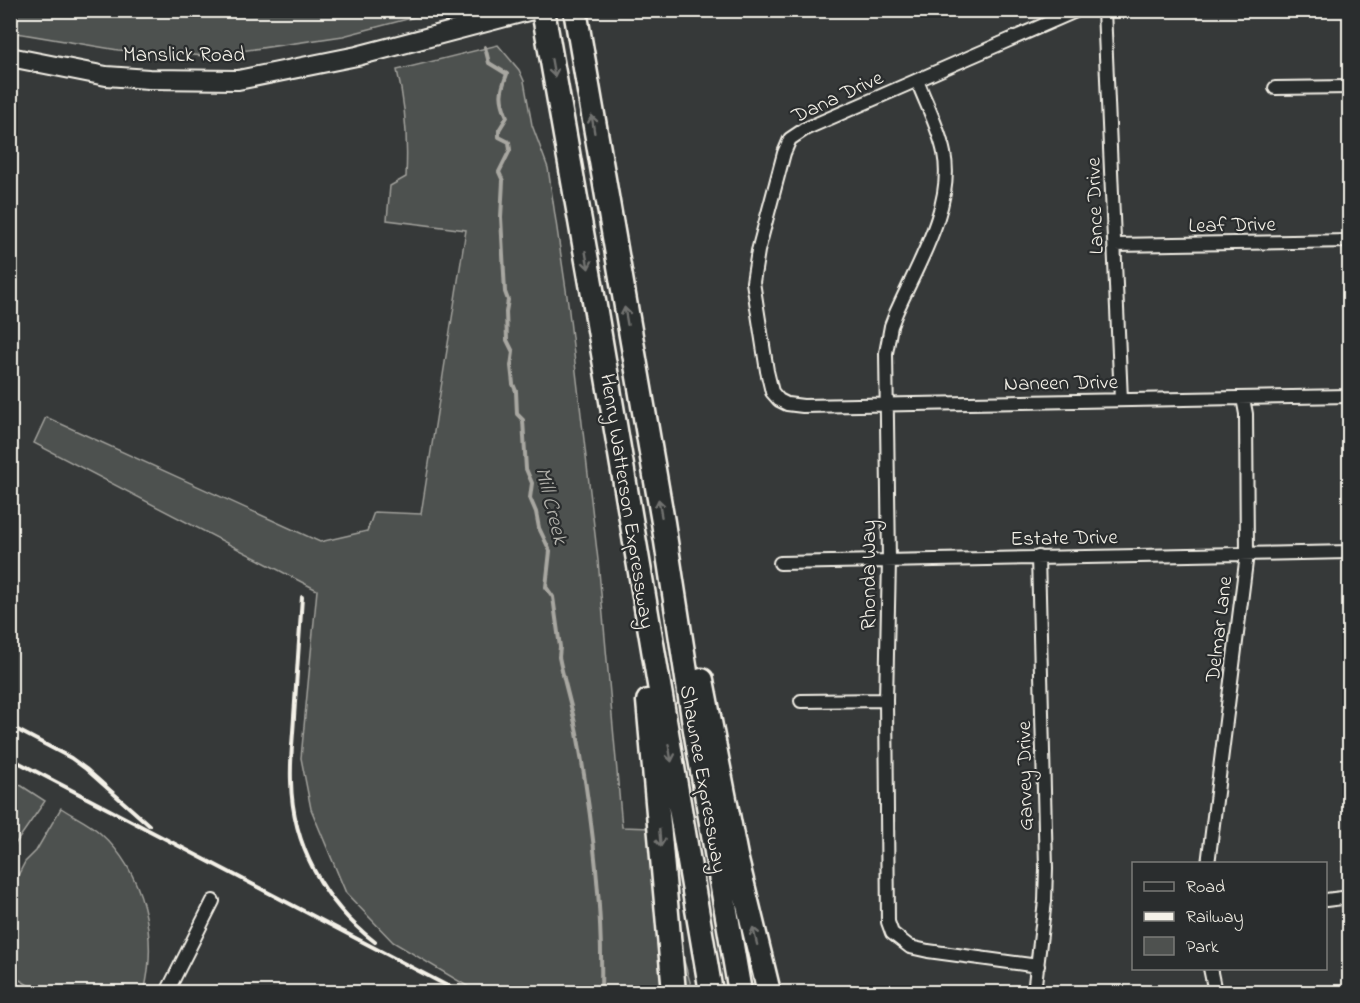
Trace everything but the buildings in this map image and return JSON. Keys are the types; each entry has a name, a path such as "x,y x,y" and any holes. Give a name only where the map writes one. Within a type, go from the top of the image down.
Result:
{"highway":[{"name":"Henry Watterson Expressway","path":"543,10 711,993"},
{"name":"Henry Watterson Expressway","path":"574,10 670,566"},
{"path":"670,566 694,643 736,856 769,993"},
{"name":"Shawnee Expressway","path":"670,566 694,724 740,993"},
{"path":"646,612 647,691 674,993"}],"main road":[{"name":"Manslick Road","path":"10,57 106,76 238,80 357,56 532,10"}],"street":[{"name":"Dana Drive","path":"776,397 770,386 767,371 754,293 753,272 786,146 796,134 805,129 1078,10"},
{"name":"Lance Drive","path":"1104,10 1121,400"},
{"name":"Rhonda Way","path":"917,80 941,139 946,168 945,184 934,226 891,326 886,353 889,560 886,700 887,917 892,933 910,947 1038,966"},
{"path":"1275,88 1350,87"},
{"name":"Leaf Drive","path":"1115,245 1350,241"},
{"name":"Naneen Drive","path":"776,397 793,405 885,405 1350,396"},
{"name":"Delmar Lane","path":"1208,862 1247,554 1246,414 1243,398"},
{"name":"Estate Drive","path":"780,563 1350,552"},
{"name":"Garvey Drive","path":"1034,993 1045,901 1046,868 1038,557"},
{"path":"801,701 886,700"},
{"path":"1327,900 1350,897"},
{"path":"167,993 213,901"},
{"path":"1210,970 1215,993"}],"green space":[{"path":"11,10 438,11 343,36 207,56 118,50 11,32"},
{"path":"498,45 519,70 524,81 532,125 548,168 568,303 598,560 622,827 651,828 666,992 477,992 393,942 346,893 311,809 301,758 317,590 34,443 46,417 320,542 367,531 374,512 421,514 466,230 387,220 390,186 406,177 406,124 397,70"},
{"path":"11,779 45,801 11,850"},
{"path":"61,808 100,833 115,849 137,886 148,928 148,971 144,992 40,992 11,975 11,889 25,862 36,851"},
{"path":"684,961 693,992 684,992"}],"waterway":[{"name":"Mill Creek","path":"485,47 489,63 507,74 501,95 507,117 499,130 499,137 509,142 510,150 499,172 503,181 501,217 505,292 508,300 507,340 513,352 511,366 516,391 517,414 523,420 526,469 532,483 530,498 539,528 550,551 546,587 553,597 560,647 559,657 577,733 587,797 598,895 601,992"}],"railway":[{"path":"302,597 291,765 293,805 305,850 315,871 341,910 375,942"},
{"path":"10,726 71,758 149,825"},
{"path":"10,758 459,992"}]}
